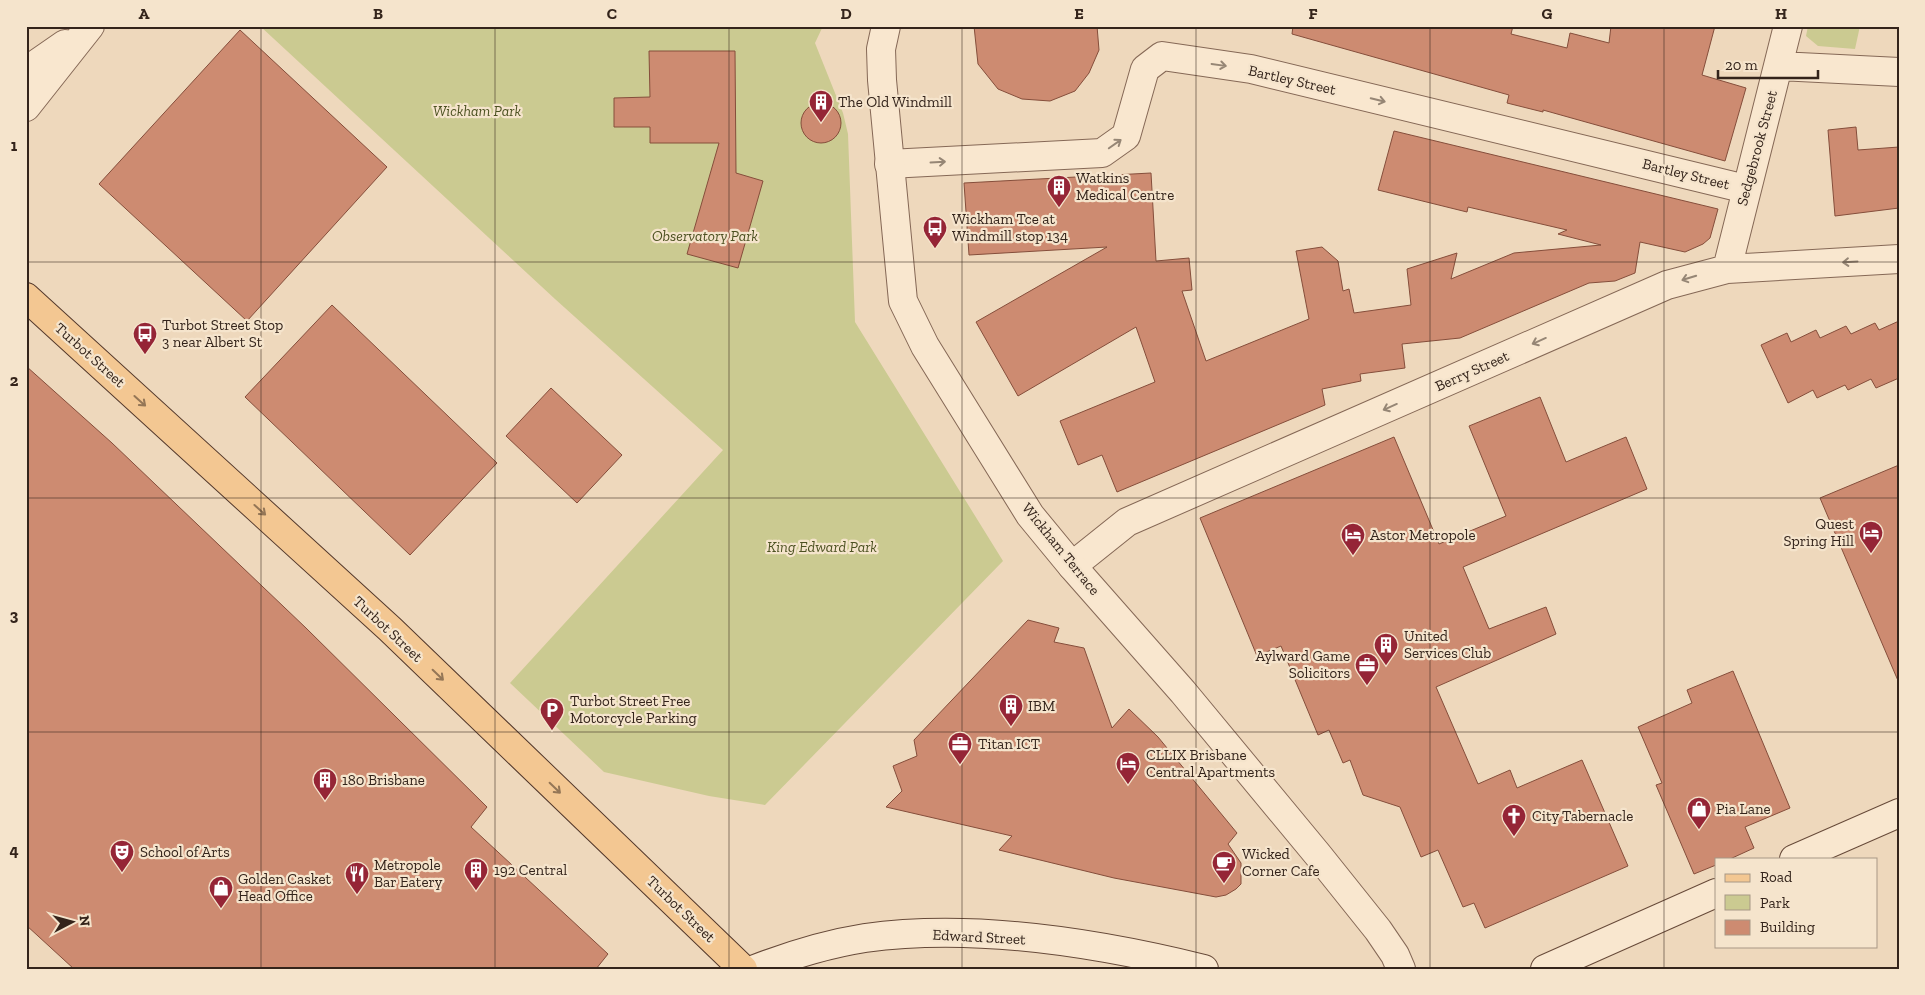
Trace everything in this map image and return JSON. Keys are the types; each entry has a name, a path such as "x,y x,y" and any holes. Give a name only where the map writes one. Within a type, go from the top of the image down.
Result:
{"main road":[{"name":"Turbot Street","path":"26,297 390,629 742,969"}],"street":[{"name":"Wickham Terrace","path":"886,26 881,49 889,164 903,301 925,346 1030,514 1072,566 1184,692 1318,855 1378,930 1395,955 1401,969"},
{"name":"Sedgebrook Street","path":"1727,269 1788,26"},
{"path":"26,71 89,28"},
{"path":"26,107 89,28"},
{"name":"Bartley Street","path":"889,164 1102,153 1126,136 1145,69 1162,56 1251,69 1746,189"},
{"path":"1778,66 1899,72"},
{"name":"Berry Street","path":"1072,566 1127,522 1666,286 1727,269 1899,259"},
{"path":"1796,858 1899,813"},
{"path":"1545,969 1715,893"},
{"name":"Edward Street","path":"755,969 825,946 864,938 924,934 1002,936 1059,941 1117,950 1204,969"}],"green space":[{"path":"260,26 823,26 815,43 843,113 848,134 855,322 1003,561 765,805 709,796 604,772 510,683 723,450 555,299"},
{"path":"1808,26 1860,26 1855,49 1818,46 1806,36"}],"building":[{"path":"974,26 1097,26 1099,50 1089,73 1075,91 1050,101 1022,99 998,89 978,64"},
{"path":"1293,26 1513,26 1511,34 1567,48 1570,33 1609,43 1611,26 1715,26 1702,75 1746,88 1725,161 1543,110 1543,112 1507,103 1509,95 1292,34"},
{"path":"240,30 387,167 247,321 99,184"},
{"path":"649,51 735,51 736,173 763,181 738,268 687,254 719,143 650,143 650,127 614,127 614,98 650,97"},
{"name":"The Old Windmill","path":"825,103 832,106 838,112 841,123 840,131 832,140 825,143 817,143 810,140 802,131 801,119 804,112 813,104"},
{"path":"1856,127 1858,150 1899,147 1899,208 1835,216 1828,130"},
{"path":"1394,131 1718,209 1710,238 1703,244 1685,252 1640,242 1635,273 1615,281 1589,283 1460,338 1402,344 1405,368 1360,374 1361,381 1322,389 1325,405 1117,492 1102,455 1078,465 1060,421 1155,382 1136,327 1018,396 976,322 1107,247 969,255 964,183 1151,173 1156,261 1189,258 1192,290 1182,291 1206,361 1309,319 1296,251 1322,247 1338,261 1343,291 1349,289 1354,313 1411,305 1407,269 1457,253 1451,279 1514,253 1601,245 1558,234 1567,230 1468,207 1467,212 1378,190"},
{"path":"332,305 497,463 410,555 245,397"},
{"path":"1899,321 1899,378 1876,388 1871,379 1848,390 1845,385 1817,398 1813,390 1788,403 1761,345 1787,333 1791,342 1816,330 1820,338 1846,326 1851,334 1875,323 1879,330"},
{"path":"26,366 112,443 306,628 487,807 471,827 608,954 596,969 74,969 26,925"},
{"path":"551,388 622,455 577,503 506,436"},
{"path":"1540,397 1566,462 1626,437 1647,489 1463,567 1489,629 1546,607 1556,634 1436,687 1478,784 1510,770 1517,788 1582,760 1628,866 1485,928 1474,903 1463,907 1438,850 1421,857 1400,807 1363,795 1350,760 1343,763 1329,730 1318,735 1281,646 1257,656 1200,518 1394,437 1439,544 1506,516 1469,426"},
{"name":"Quest Spring Hill","path":"1899,465 1899,683 1820,498"},
{"path":"1028,620 1059,628 1054,642 1084,648 1112,728 1129,709 1158,737 1237,833 1228,844 1241,863 1241,884 1236,889 1226,895 1216,897 1114,878 999,850 1012,836 886,807 902,791 893,766 917,756 914,740"},
{"path":"1733,671 1790,808 1745,827 1754,848 1732,858 1715,858 1715,865 1694,874 1656,785 1662,783 1638,727 1692,703 1687,690"}],"place":[{"name":"The Old Windmill","path":"821,123"},
{"name":"Watkins Medical Centre","path":"1059,208"},
{"name":"Wickham Tce at Windmill stop 134","path":"935,249"},
{"name":"Turbot Street Stop 3 near Albert St","path":"145,355"},
{"name":"Quest Spring Hill","path":"1871,554"},
{"name":"Astor Metropole","path":"1353,556"},
{"name":"United Services Club","path":"1386,666"},
{"name":"Aylward Game Solicitors","path":"1367,686"},
{"name":"IBM","path":"1011,727"},
{"name":"Turbot Street Free Motorcycle Parking","path":"552,731"},
{"name":"Titan ICT","path":"960,765"},
{"name":"CLLIX Brisbane Central Apartments","path":"1128,785"},
{"name":"180 Brisbane","path":"325,801"},
{"name":"Pia Lane","path":"1699,830"},
{"name":"City Tabernacle","path":"1514,837"},
{"name":"School of Arts","path":"122,873"},
{"name":"Wicked Corner Cafe","path":"1224,884"},
{"name":"192 Central","path":"476,891"},
{"name":"Metropole Bar Eatery","path":"357,895"},
{"name":"Golden Casket Head Office","path":"221,909"}],"park label":[{"name":"Wickham Park","path":"477,111"},
{"name":"Observatory Park","path":"705,236"},
{"name":"King Edward Park","path":"822,547"}]}
